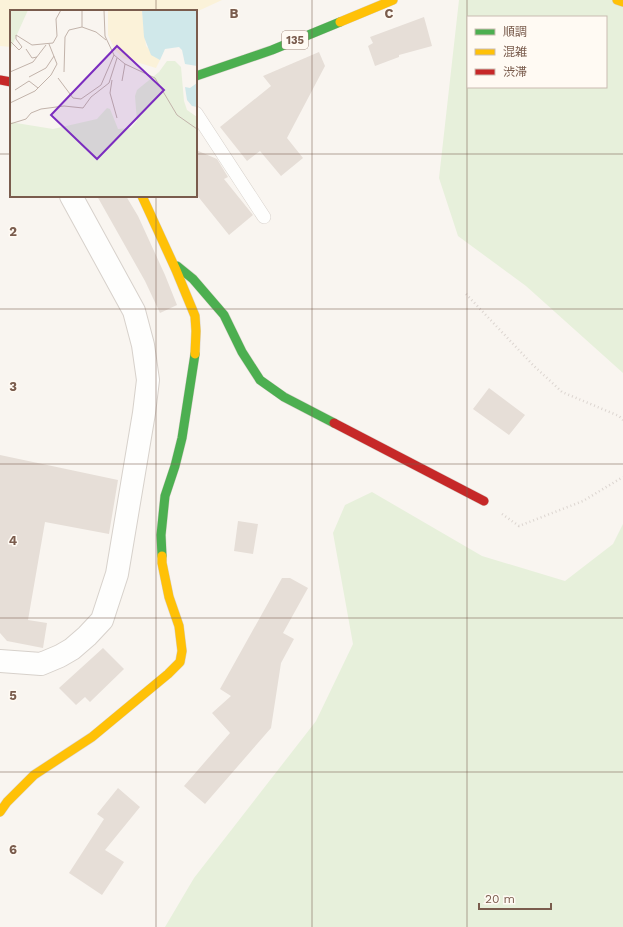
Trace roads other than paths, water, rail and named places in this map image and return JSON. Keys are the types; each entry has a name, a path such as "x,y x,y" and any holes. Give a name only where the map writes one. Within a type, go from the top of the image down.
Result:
{"main road":[{"name":"135","path":"197,76 272,50 393,0"},
{"path":"617,0 623,2"},
{"path":"0,80 10,82"},
{"path":"0,812 7,802 34,775 92,737 168,674 180,662 182,651 179,626 162,563 160,535 165,496 176,466 182,438 195,355 195,316 142,197"},
{"path":"172,261 193,279 224,315 242,352 260,380 284,397 390,454 484,501"}],"street":[{"path":"0,661 41,664 72,649 102,620 117,574 144,413 148,380 144,345 134,311 72,197"}],"lane":[{"path":"197,115 264,217"}]}
